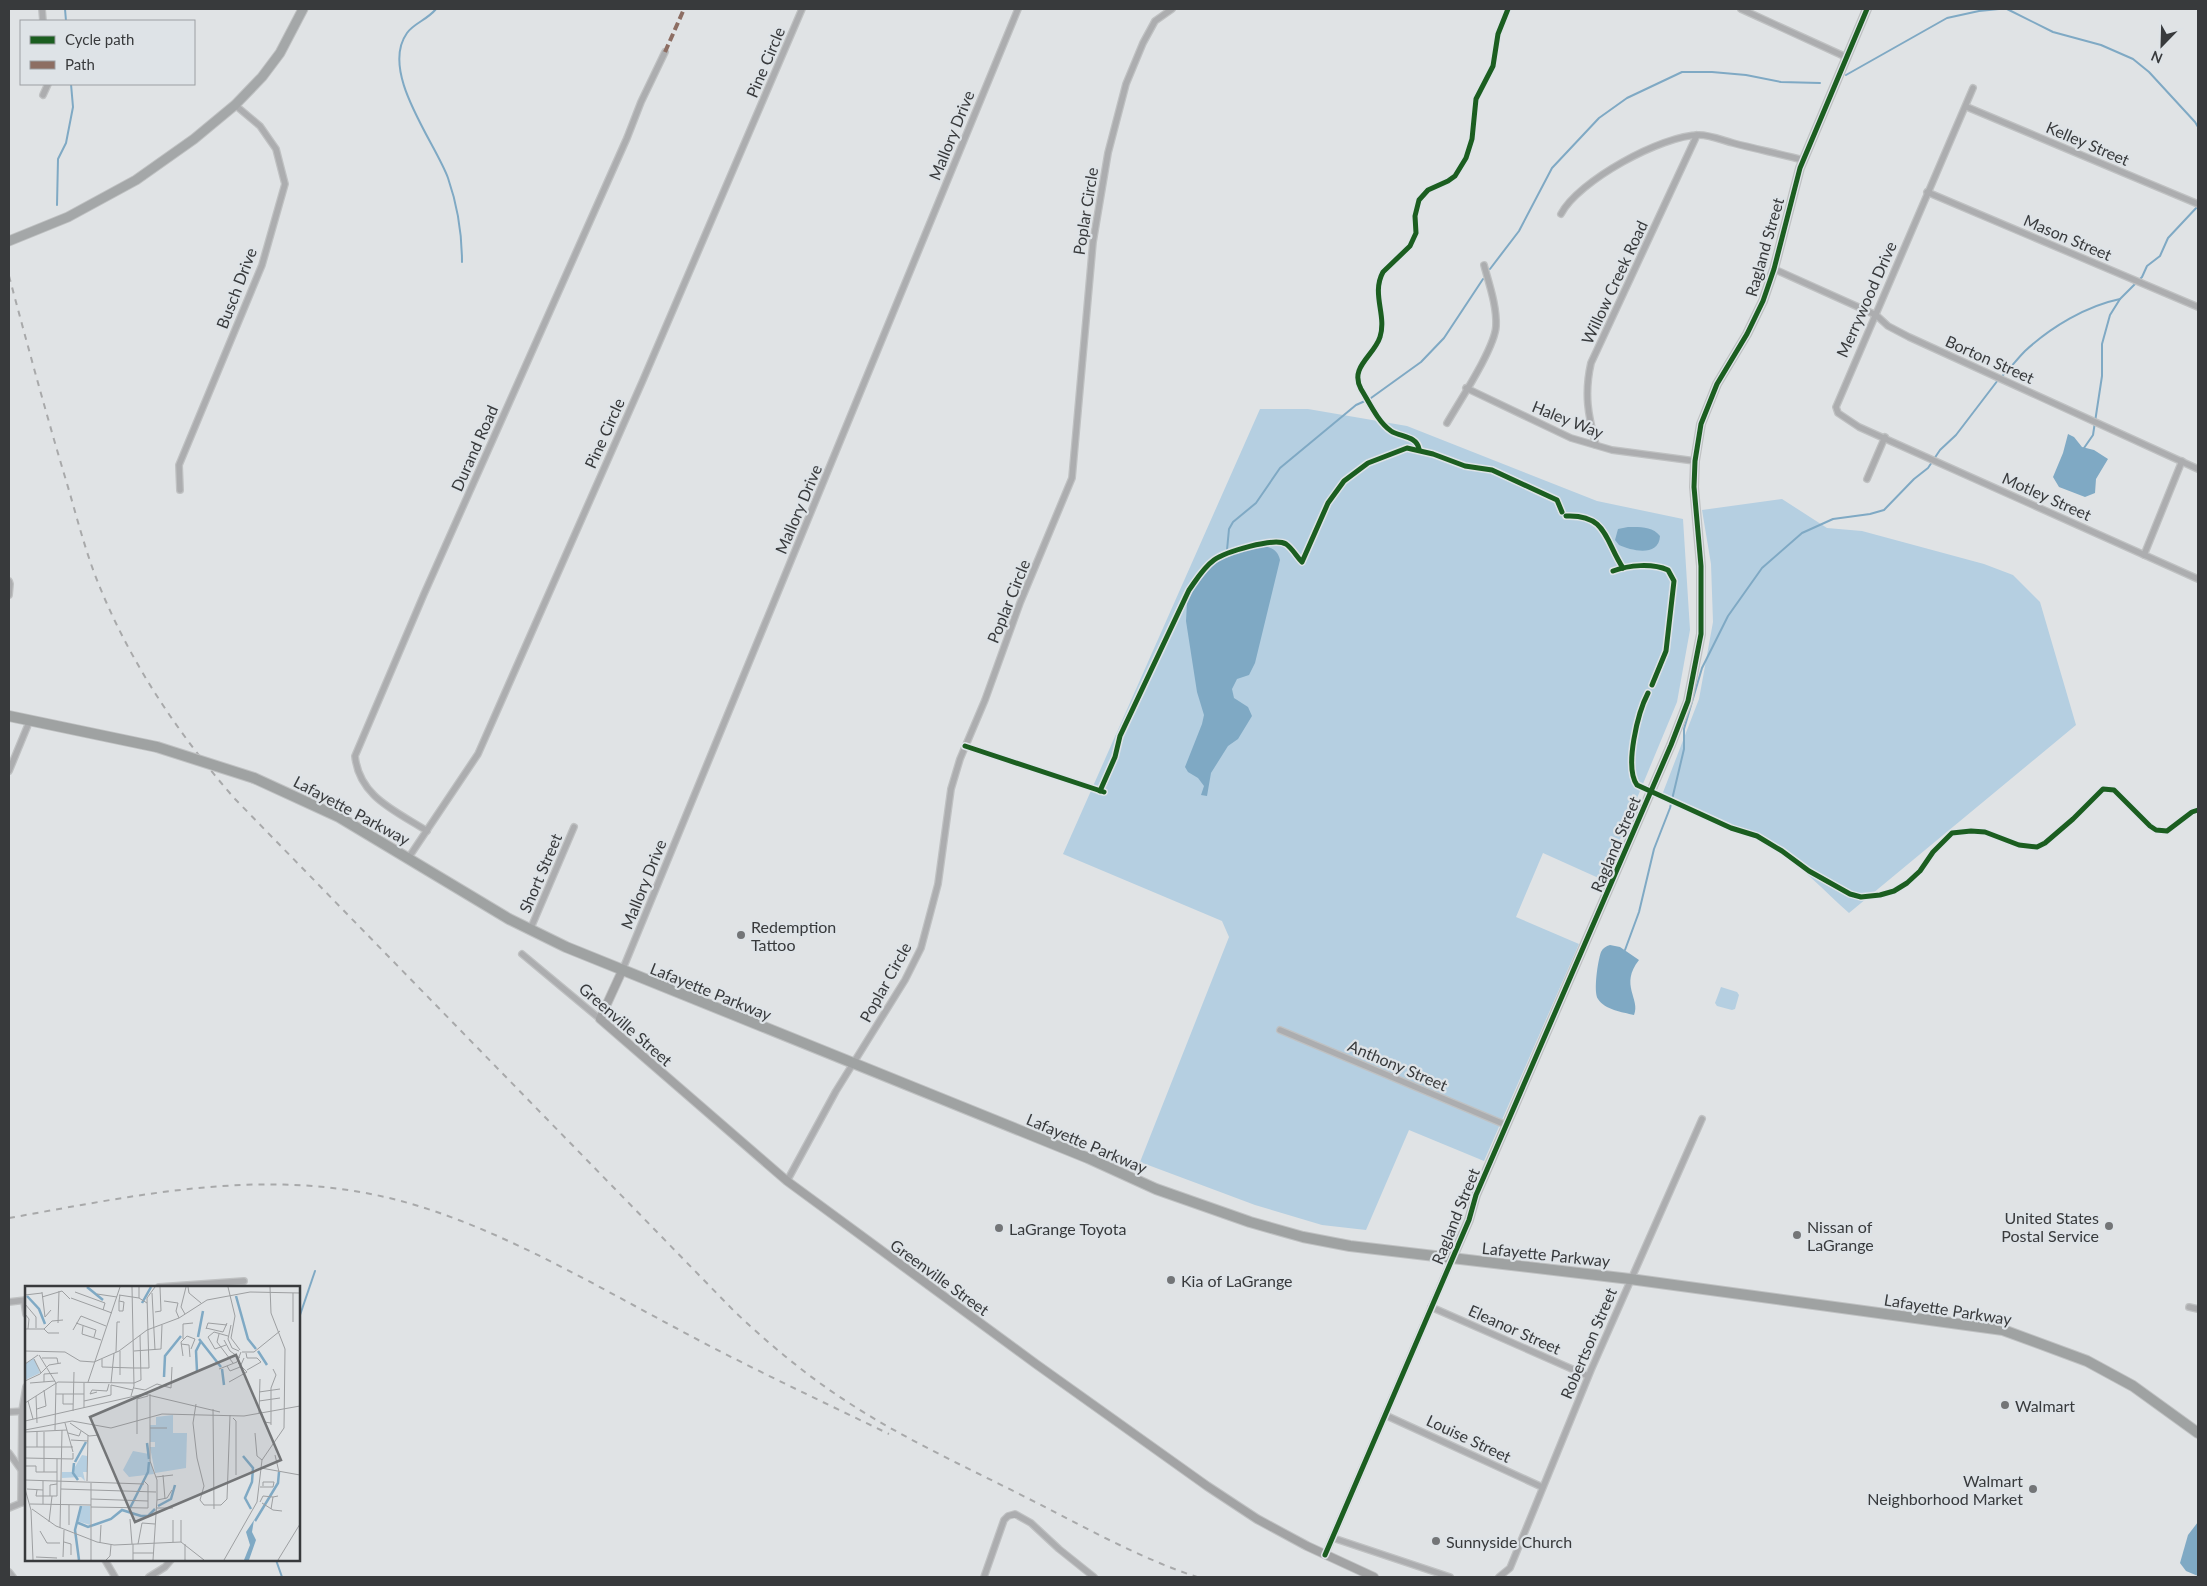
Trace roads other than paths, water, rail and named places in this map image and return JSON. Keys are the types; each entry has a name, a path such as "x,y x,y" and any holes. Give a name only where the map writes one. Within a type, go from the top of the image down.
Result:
{"highway":[{"name":"Lafayette Parkway","path":"9,716 156,747 254,778 339,817 530,930 622,971 1088,1158 1156,1189 1250,1222 1303,1237 1350,1246 1630,1279 2003,1330 2087,1360 2133,1386 2198,1433"}],"main road":[{"path":"9,241 68,217 136,180 194,140 235,105 280,52 303,9"}],"street":[{"name":"Pine Circle","path":"409,857 478,754 643,380 802,9"},
{"name":"Mallory Drive","path":"600,1019 622,971 1018,9"},
{"name":"Poplar Circle","path":"787,1181 836,1091 905,980 921,948 938,884 951,790 960,759 985,700 1020,603 1072,478 1093,242 1108,153 1126,84 1143,43 1155,21 1172,9"},
{"path":"1741,9 1846,57"},
{"name":"Ragland Street","path":"1325,1556 1452,1259 1506,1125 1688,701 1701,634 1701,566 1694,487 1695,461 1701,424 1718,384 1759,309 1774,269 1790,202 1803,160 1867,9"},
{"name":"Durand Road","path":"427,831 369,792 358,775 355,756 424,594 626,138 640,102 665,52"},
{"path":"44,95 48,85"},
{"name":"Merrywood Drive","path":"1885,437 1845,419 1838,414 1836,407 1927,192 1967,107 1973,88"},
{"name":"Busch Drive","path":"180,490 179,465 262,265 285,184 276,148 260,126 235,105"},
{"name":"Kelley Street","path":"1967,107 2198,204"},
{"path":"1561,214 1566,203 1623,161 1670,139 1696,135 1803,160"},
{"name":"Willow Creek Road","path":"1596,445 1587,409 1586,383 1591,363 1696,135"},
{"name":"Mason Street","path":"1927,192 2198,307"},
{"path":"1447,423 1492,343 1496,326 1492,296 1484,265"},
{"name":"Borton Street","path":"1774,269 1876,315 1888,326 1909,337 2198,468"},
{"name":"Haley Way","path":"1466,388 1571,438 1612,450 1695,461"},
{"path":"1867,479 1885,437"},
{"name":"Motley Street","path":"1885,437 2198,579"},
{"path":"2144,555 2182,461"},
{"path":"9,581 9,595"},
{"path":"9,771 30,720"},
{"name":"Short Street","path":"530,930 574,827"},
{"name":"Greenville Street","path":"522,954 787,1181 1021,1353 1207,1486 1264,1523 1325,1556 1374,1577"},
{"name":"Anthony Street","path":"1280,1030 1506,1125"},
{"name":"Robertson Street","path":"1499,1577 1510,1568 1588,1376 1702,1119"},
{"path":"171,1286 244,1280"},
{"path":"9,1302 25,1301"},
{"path":"2189,1307 2198,1309"},
{"name":"Eleanor Street","path":"1431,1308 1588,1376"},
{"path":"9,1412 24,1411 22,1471 24,1502 9,1508"},
{"name":"Louise Street","path":"1385,1415 1542,1486"},
{"path":"9,1453 22,1471"},
{"path":"984,1577 1004,1520 1008,1516 1015,1514 1031,1523 1059,1549 1094,1577"},
{"path":"1333,1538 1450,1577"},
{"path":"106,1561 115,1577"},
{"path":"149,1577 165,1567 170,1561"},
{"path":"9,1572 13,1577"}],"waterway":[{"path":"65,9 66,20"},
{"path":"436,9 407,33 400,49 400,67 404,87 412,107 448,178 460,230 462,262"},
{"path":"1846,75 1947,18 1999,9"},
{"path":"2007,9 2053,32 2101,45 2133,59 2149,72 2198,127"},
{"path":"1490,269 1519,231 1552,168 1599,118 1627,98 1682,72 1712,72 1746,75 1781,82 1820,83"},
{"path":"57,205 58,159 66,143 73,107 71,85"},
{"path":"2084,448 2093,435 2102,376 2102,344 2110,315 2120,299 2142,277 2147,266 2160,256 2168,238 2198,206"},
{"path":"1371,398 1421,362 1444,338 1483,279"},
{"path":"2001,377 2035,342 2058,326 2082,312 2120,299"},
{"path":"1625,950 1639,912 1654,849 1670,808 1684,749 1684,729 1702,668 1728,616 1762,568 1802,533 1833,519 1870,514 1884,510 1914,479 1928,468 1940,450 1956,435 1998,380"},
{"path":"1227,550 1229,529 1233,522 1256,503 1280,468 1356,405 1365,401"},
{"path":"300,1315 315,1271"},
{"path":"276,1561 282,1577"}],"railway":[{"path":"9,276 83,539 108,606 122,636 155,693 193,748 235,799 734,1311 789,1360 849,1403 919,1443 1116,1544 1156,1562 1197,1577"},
{"path":"9,1218 137,1196 224,1186 267,1184 311,1186 354,1191 396,1200 437,1212 519,1246 727,1355 889,1434"}],"place":[{"name":"Redemption Tattoo","path":"741,935"},
{"name":"United States Postal Service","path":"2109,1226"},
{"name":"LaGrange Toyota","path":"999,1228"},
{"name":"Nissan of LaGrange","path":"1797,1235"},
{"name":"Kia of LaGrange","path":"1171,1280"},
{"name":"Walmart","path":"2005,1405"},
{"name":"Walmart Neighborhood Market","path":"2033,1489"},
{"name":"Sunnyside Church","path":"1436,1541"}]}
